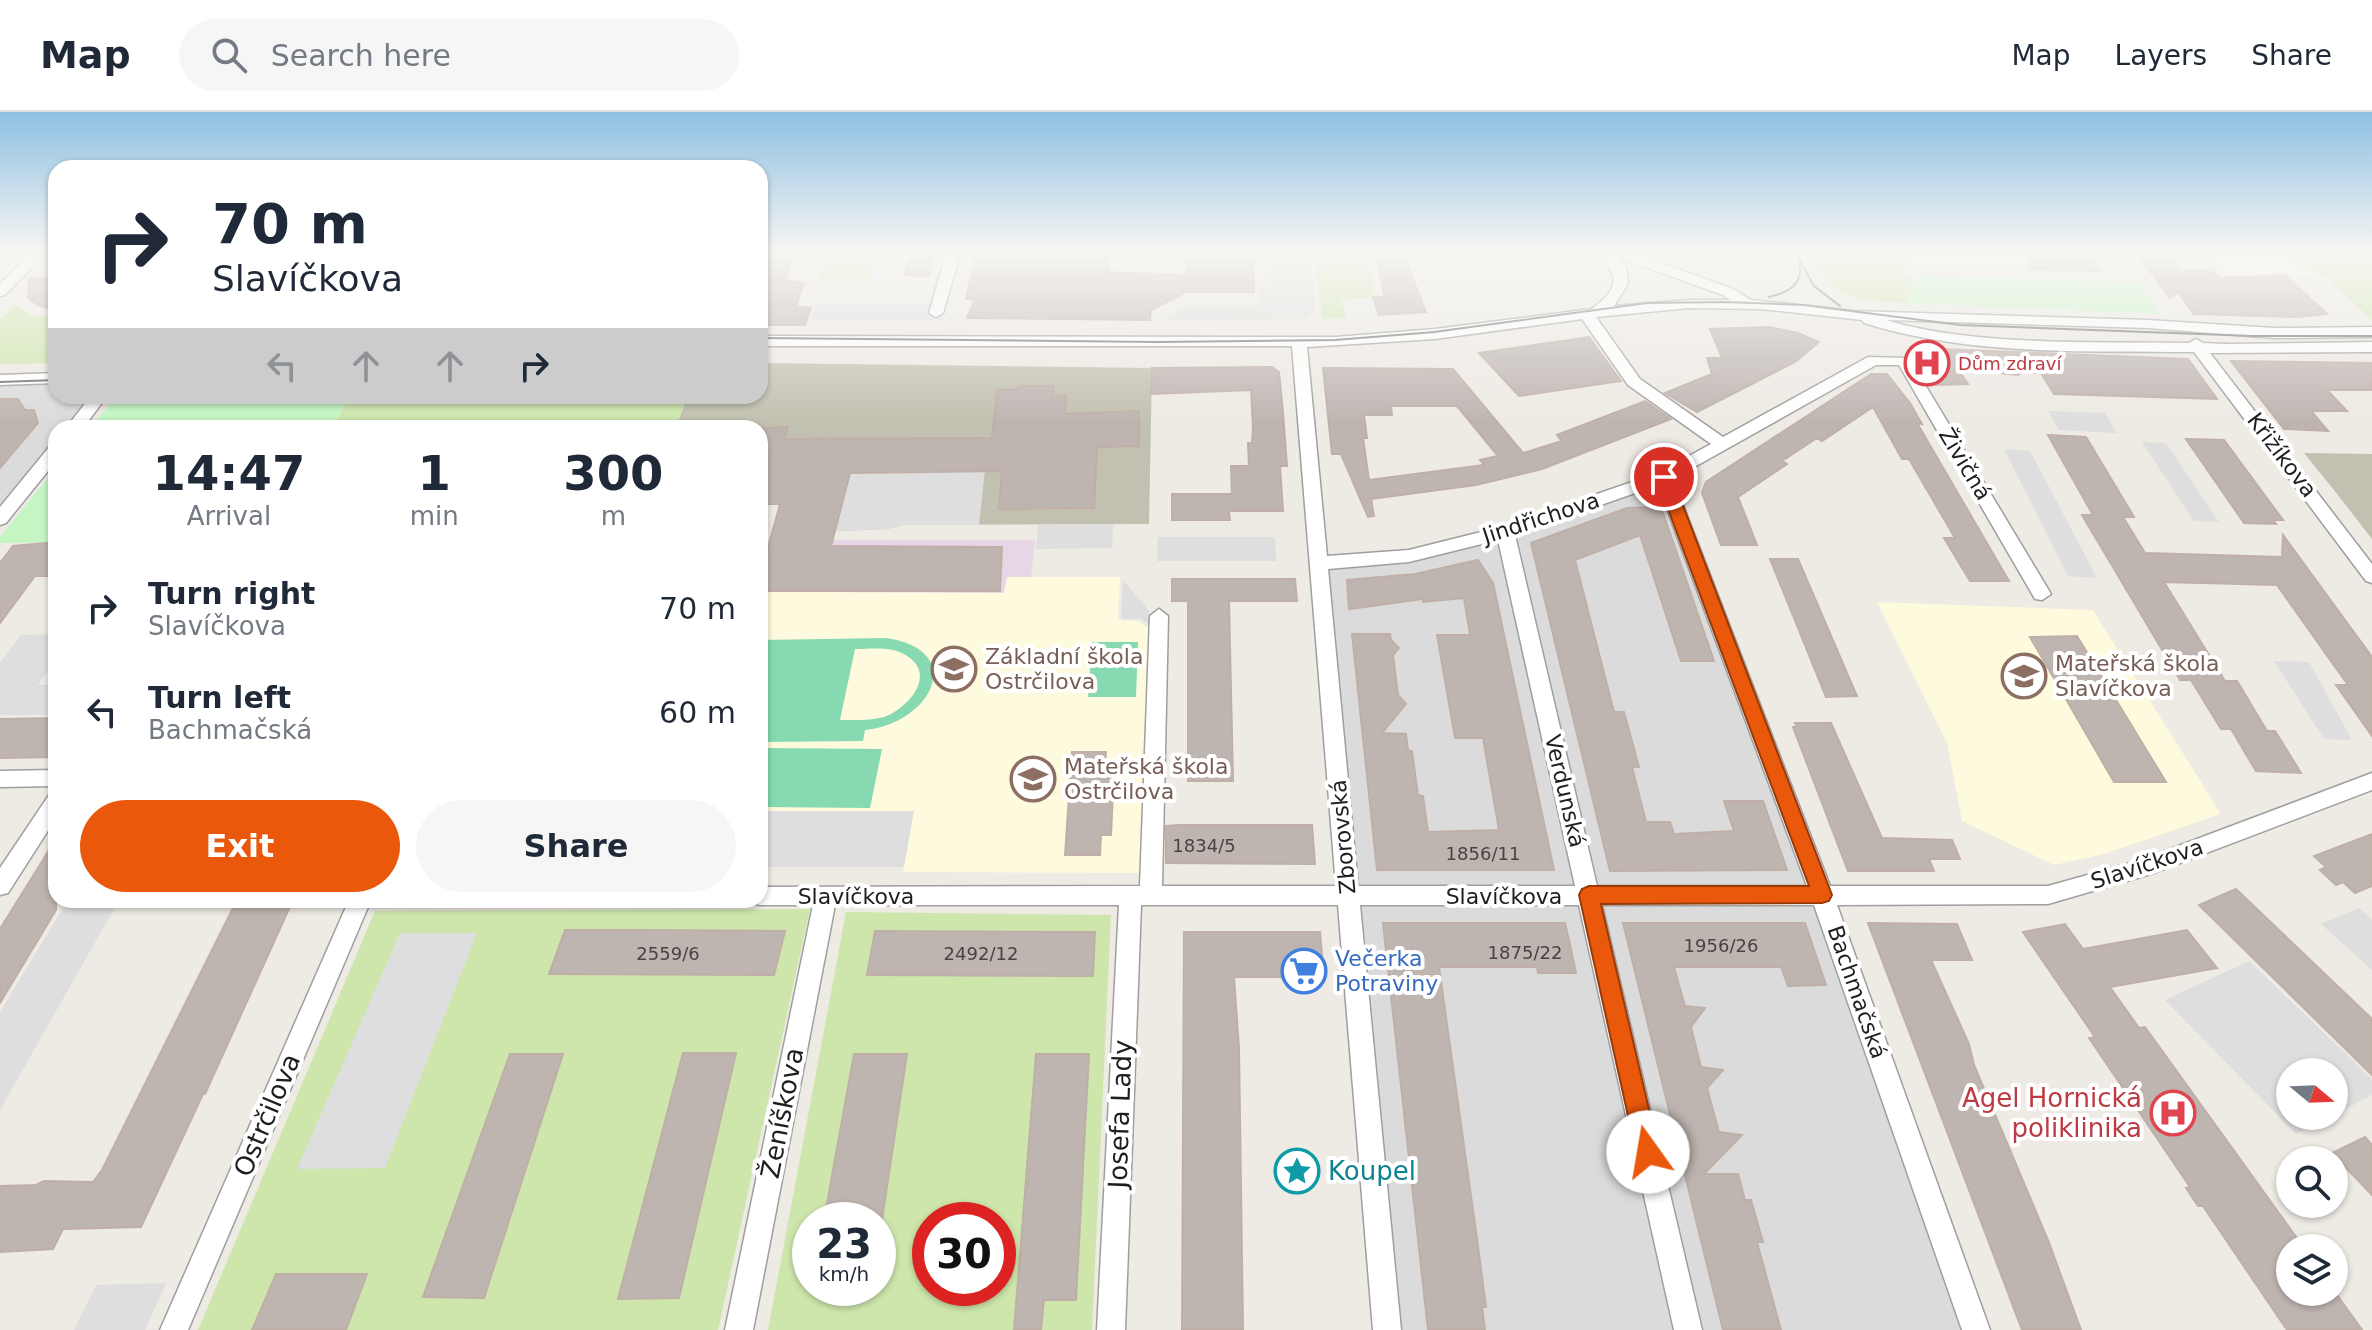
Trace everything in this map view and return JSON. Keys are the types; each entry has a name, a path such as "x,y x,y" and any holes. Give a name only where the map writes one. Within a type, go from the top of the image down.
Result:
{"street":[{"path":"936,313 937,309"},
{"path":"1586,314 1597,309"},
{"path":"768,341 1299,343 1435,334 1630,309"},
{"path":"1794,309 1854,315 2148,324 2274,333 2372,332"},
{"path":"1586,314 1634,382 1722,444"},
{"path":"1854,315 1901,331 1953,339 2372,347"},
{"name":"Křižíkova","path":"2194,342 2372,577"},
{"name":"Zborovská","path":"1299,343 1387,1330"},
{"name":"Jindřichova","path":"1320,563 1409,556 1505,532 1664,477 1873,360"},
{"name":"Živičná","path":"1873,360 1904,361 2042,594"},
{"path":"0,380 48,378"},
{"path":"80,420 93,404"},
{"path":"0,519 48,460"},
{"name":"Bachmačská","path":"1664,477 1822,895 1976,1330"},
{"name":"Verdunská","path":"1505,532 1688,1330"},
{"name":"Josefa Lady","path":"1111,1330 1159,616"},
{"path":"0,779 48,778"},
{"name":"Slavíčkova","path":"768,896 2048,895 2143,868 2372,781"},
{"path":"0,886 48,813"},
{"name":"Ženíškova","path":"739,1330 826,896"},
{"name":"Ostrčilova","path":"174,1330 357,908"}],"shaded area":[{"path":"814,309 945,309 942,321 810,320"},
{"path":"1184,309 1315,310 1307,319 1163,320"},
{"path":"768,363 1152,368 1149,524 902,525 887,529 836,531 839,517 821,517 768,440 768,420 678,420 685,404 768,404"},
{"path":"48,378 48,404 93,404 80,420 48,420 48,460 0,519 0,380"},
{"path":"2048,411 2105,413 2117,433 2059,430"},
{"path":"2142,442 2166,443 2219,522 2194,521"},
{"path":"2004,449 2030,451 2097,578 2068,576"},
{"path":"2304,453 2372,454 2372,539 2334,490"},
{"path":"985,471 979,525 902,525 887,529 836,531 850,473"},
{"path":"1664,477 1976,1330 1387,1330 1320,563 1409,556"},
{"path":"1113,524 1112,548 1036,549 1038,525"},
{"path":"1158,537 1275,537 1276,561 1157,561"},
{"path":"808,540 1035,540 1031,577 1007,577 1004,593 794,592"},
{"name":"Základní škola Ostrčilova","path":"768,557 802,565 794,592 1004,593 1007,577 1120,577 1118,620 1139,621 1150,630 1144,873 903,872 913,811 768,811"},
{"path":"1123,580 1150,612 1150,625 1141,619 1121,619"},
{"name":"Mateřská škola Slavíčkova","path":"1877,602 2093,610 2221,814 2104,854 2054,865 1962,821 1947,743"},
{"path":"48,634 48,671 38,685 48,685 48,715 0,715 0,663 21,635"},
{"path":"2274,661 2309,662 2352,740 2324,739"},
{"path":"768,811 914,811 904,867 768,867"},
{"path":"63,908 114,908 0,1110 0,1012"},
{"path":"2359,908 2372,920 2372,970 2321,924"},
{"path":"400,933 477,933 385,1168 297,1169"},
{"path":"2249,961 2372,1079 2372,1095 2348,1108 2348,1058 2276,1058 2276,1114 2165,1000"},
{"path":"166,1283 145,1330 74,1330 96,1285"}],"green space":[{"path":"11,309 48,317 48,363 0,364 0,319"},
{"path":"1321,309 1344,309 1346,318 1322,319"},
{"path":"2041,309 2156,309 2160,314"},
{"path":"2360,309 2372,309 2372,320"},
{"path":"111,404 346,404 336,420 96,420"},
{"path":"346,404 685,404 678,420 336,420"},
{"path":"48,478 48,542 0,543 0,537"},
{"path":"886,638 911,645 927,656 933,671 931,686 923,701 889,725 865,730 863,741 768,742 768,640","holes":["855,649 886,649 904,654 919,671 920,680 911,698 884,717 840,720"]},
{"path":"1092,642 1138,642 1136,697 1088,697"},
{"path":"768,748 882,749 870,808 768,807"},
{"path":"810,909 718,1330 198,1330 375,911"},
{"path":"846,912 1111,915 1092,1330 768,1330"}],"building":[{"path":"768,309 811,309 805,325 768,325"},
{"path":"971,309 1153,309 1150,320 967,318"},
{"path":"1377,309 1425,309 1426,312 1379,315"},
{"path":"2190,309 2321,309 2327,314 2298,317 2194,314"},
{"path":"1769,327 1798,333 1819,342 1795,362 1697,412 1665,393 1712,374 1707,358 1722,358 1710,329"},
{"path":"1589,337 1621,381 1519,396 1479,353"},
{"path":"1914,348 2188,359 2217,399 2054,394 2041,373 2022,372 2018,375 1958,369 1968,384 1936,385"},
{"path":"2231,361 2372,363 2372,390 2327,390 2347,411 2311,411 2328,431 2284,429"},
{"path":"1272,367 1279,372 1283,412 1287,466 1280,466 1283,511 1229,511 1230,520 1172,520 1172,494 1232,494 1231,466 1249,466 1248,443 1252,443 1253,427 1251,390 1151,394 1152,368"},
{"path":"1323,368 1453,369 1523,453 1562,441 1557,435 1645,401 1671,419 1542,469 1476,485 1371,499 1374,516 1368,517 1341,454 1332,454","holes":["1391,406 1457,406 1498,456 1480,460 1484,465 1369,480 1363,438 1367,438 1364,415 1392,415"]},
{"path":"1871,374 1887,374 1910,403 1922,424 1917,423 2009,581 1970,581 1944,538 1955,538 1909,459 1902,459 1873,407 1822,441 1817,438 1782,461 1787,464 1738,497 1757,545 1721,545 1702,493 1706,482"},
{"path":"1022,386 1053,386 1053,396 1066,395 1065,414 1139,411 1139,446 1097,447 1094,508 999,509 1002,471 850,473 831,546 1002,547 1000,591 768,591 768,548 780,504 768,504 768,428 788,427 784,439 992,438 997,390 1014,390"},
{"path":"0,399 18,399 25,410 34,410 38,423 0,468"},
{"path":"2048,435 2086,437 2134,517 2123,517 2145,553 2282,557 2283,535 2372,657 2372,736 2336,685 2348,685 2277,585 2164,582 2225,681 2237,681 2267,731 2275,731 2301,773 2256,771 2231,729 2221,729 2191,680 2180,680 2082,515 2093,515"},
{"path":"2186,439 2224,440 2283,520 2273,520 2276,524 2244,523"},
{"path":"1661,507 1714,661 1681,661 1640,535 1575,560 1614,712 1624,712 1639,767 1632,767 1646,822 1670,822 1674,834 1734,831 1724,801 1763,801 1787,870 1610,871 1531,543 1627,508"},
{"path":"48,543 48,576 35,576 0,623 0,563 13,546"},
{"path":"1770,559 1798,559 1857,696 1826,697"},
{"path":"1478,560 1493,583 1554,870 1377,870 1352,634 1390,634 1391,640 1399,648 1393,655 1398,695 1406,704 1382,733 1406,734 1408,750 1412,751 1418,795 1423,796 1428,832 1499,830 1483,738 1455,738 1437,635 1470,635 1464,598 1423,602 1423,599 1349,609 1347,580 1415,574"},
{"path":"1172,579 1295,579 1297,601 1229,601 1233,781 1188,781 1188,601 1172,601"},
{"path":"2077,636 2166,782 2114,782 2030,637"},
{"path":"48,718 48,757 0,758 0,719"},
{"path":"1795,723 1831,723 1882,838 1952,840 1960,859 1929,859 1934,871 1848,871 1793,727 1797,727"},
{"path":"1072,752 1106,752 1105,770 1114,770 1111,835 1101,835 1100,855 1065,855"},
{"path":"1312,825 1315,864 1166,863 1166,826"},
{"path":"2372,834 2372,886 2355,893 2343,882 2336,885 2320,870 2326,867 2314,856"},
{"path":"48,852 48,908 56,910 0,1003 0,929"},
{"path":"2236,889 2372,1019 2372,1075 2199,905"},
{"path":"233,908 289,908 141,1227 63,1229 53,1249 0,1252 0,1186 36,1185 44,1181 93,1182 102,1170"},
{"path":"1383,923 1565,923 1576,973 1538,973 1537,967 1439,967 1486,1307 1482,1307 1485,1330 1428,1330"},
{"path":"1623,923 1805,923 1826,985 1788,986 1781,967 1674,967 1685,1006 1705,1008 1691,1027 1701,1067 1723,1070 1707,1088 1719,1132 1742,1135 1704,1174 1738,1174 1745,1200 1751,1200 1763,1242 1757,1242 1781,1330 1723,1330"},
{"path":"1868,923 1957,924 1972,960 1931,960 1969,1044 1974,1065 2048,1240 2081,1330 2022,1330"},
{"name":"Agel Hornická poliklinika","path":"2065,924 2083,949 2187,930 2217,968 2110,987 2139,1028 2145,1027 2276,1209 2276,1218 2282,1218 2294,1234 2276,1234 2276,1306 2345,1306 2362,1330 2287,1330 2203,1206 2198,1206 2186,1188 2190,1187 2089,1038 2095,1037 2023,932"},
{"path":"565,930 785,931 774,975 549,974"},
{"path":"875,931 1095,932 1093,976 867,975"},
{"path":"1184,932 1320,932 1324,977 1234,977 1239,1048 1243,1330 1182,1330"},
{"path":"683,1053 736,1053 679,1298 618,1299"},
{"path":"510,1054 563,1054 484,1298 423,1297"},
{"path":"854,1054 907,1054 885,1202 827,1202"},
{"path":"1036,1054 1089,1054 1076,1300 1044,1300 1041,1330 1014,1330"},
{"path":"2365,1137 2372,1145 2372,1195 2348,1170 2346,1146"},
{"path":"276,1274 367,1274 346,1330 252,1330"}],"tram line":[{"path":"768,338 1157,342 1335,340 1434,332 1604,309"},
{"path":"1834,309 1960,325 2253,336 2372,336"},
{"path":"0,382 48,380"}],"place":[{"name":"Dům zdraví","path":"1927,363"},
{"name":"Základní škola Ostrčilova","path":"954,669"},
{"name":"Mateřská škola Slavíčkova","path":"2024,676"},
{"name":"Mateřská škola Ostrčilova","path":"1033,779"},
{"name":"Večerka Potraviny","path":"1304,971"},
{"name":"Agel Hornická poliklinika","path":"2173,1113"},
{"name":"Koupel","path":"1297,1171"}],"route":[{"path":"1648,1152 1589,895 1822,895 1664,477"}]}
